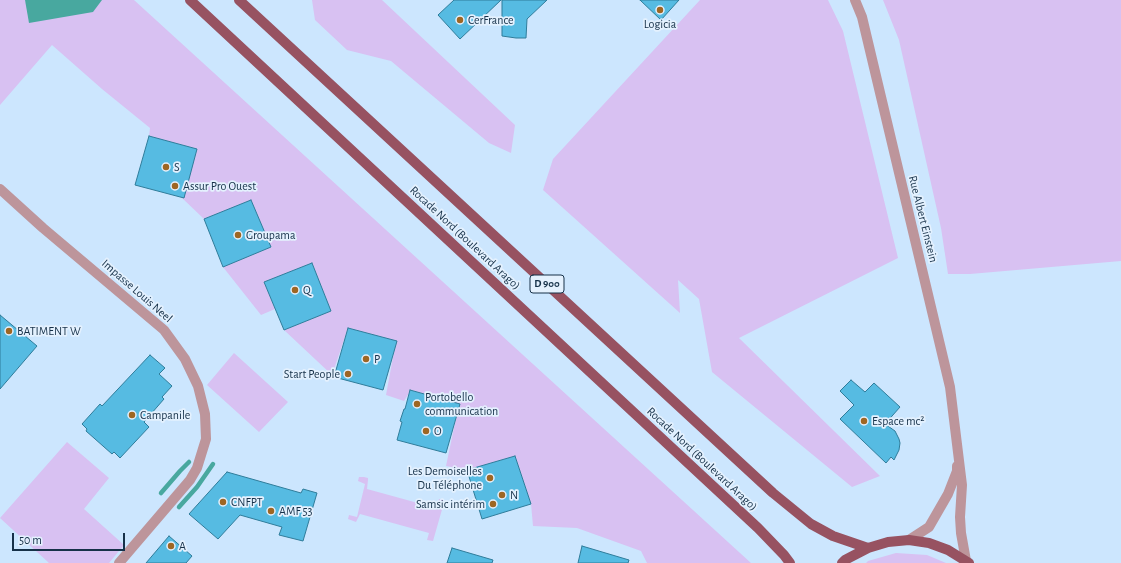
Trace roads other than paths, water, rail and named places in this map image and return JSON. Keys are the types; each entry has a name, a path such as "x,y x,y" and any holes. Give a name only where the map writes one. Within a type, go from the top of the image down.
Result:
{"main road":[{"name":"Rocade Nord (Boulevard Arago)","path":"190,0 752,523 790,563"},
{"name":"D 900","path":"239,0 773,493 811,524 833,536 868,548"},
{"path":"842,563 868,548 888,542 908,540 929,543 948,550 967,562"}],"street":[{"name":"Rue Albert Einstein","path":"855,0 862,17 950,387 962,484 960,517 961,533 967,562"},
{"name":"Impasse Louis Neel","path":"0,189 43,228 164,330 185,359 198,386 205,414 206,440 197,468 190,480 119,563"},
{"name":"Rue Albert Einstein","path":"908,540 929,527 948,494 957,471 957,446"}],"waterway":[{"path":"161,493 189,462"},
{"path":"179,507 197,487 213,464"}],"place":[{"name":"Logicia","path":"660,10"},
{"name":"CerFrance","path":"460,20"},
{"name":"S","path":"166,167"},
{"name":"Assur Pro Ouest","path":"175,186"},
{"name":"Groupama","path":"238,235"},
{"name":"Q","path":"295,290"},
{"name":"BATIMENT W","path":"9,331"},
{"name":"P","path":"366,359"},
{"name":"Start People","path":"348,374"},
{"name":"Portobello communication","path":"417,404"},
{"name":"Campanile","path":"132,415"},
{"name":"Espace mc²","path":"864,421"},
{"name":"O","path":"426,431"},
{"name":"Les Demoiselles Du Téléphone","path":"490,478"},
{"name":"N","path":"502,495"},
{"name":"CNFPT","path":"223,502"},
{"name":"Samsic intérim","path":"493,504"},
{"name":"AMF 53","path":"271,511"},
{"name":"A","path":"171,546"}]}
